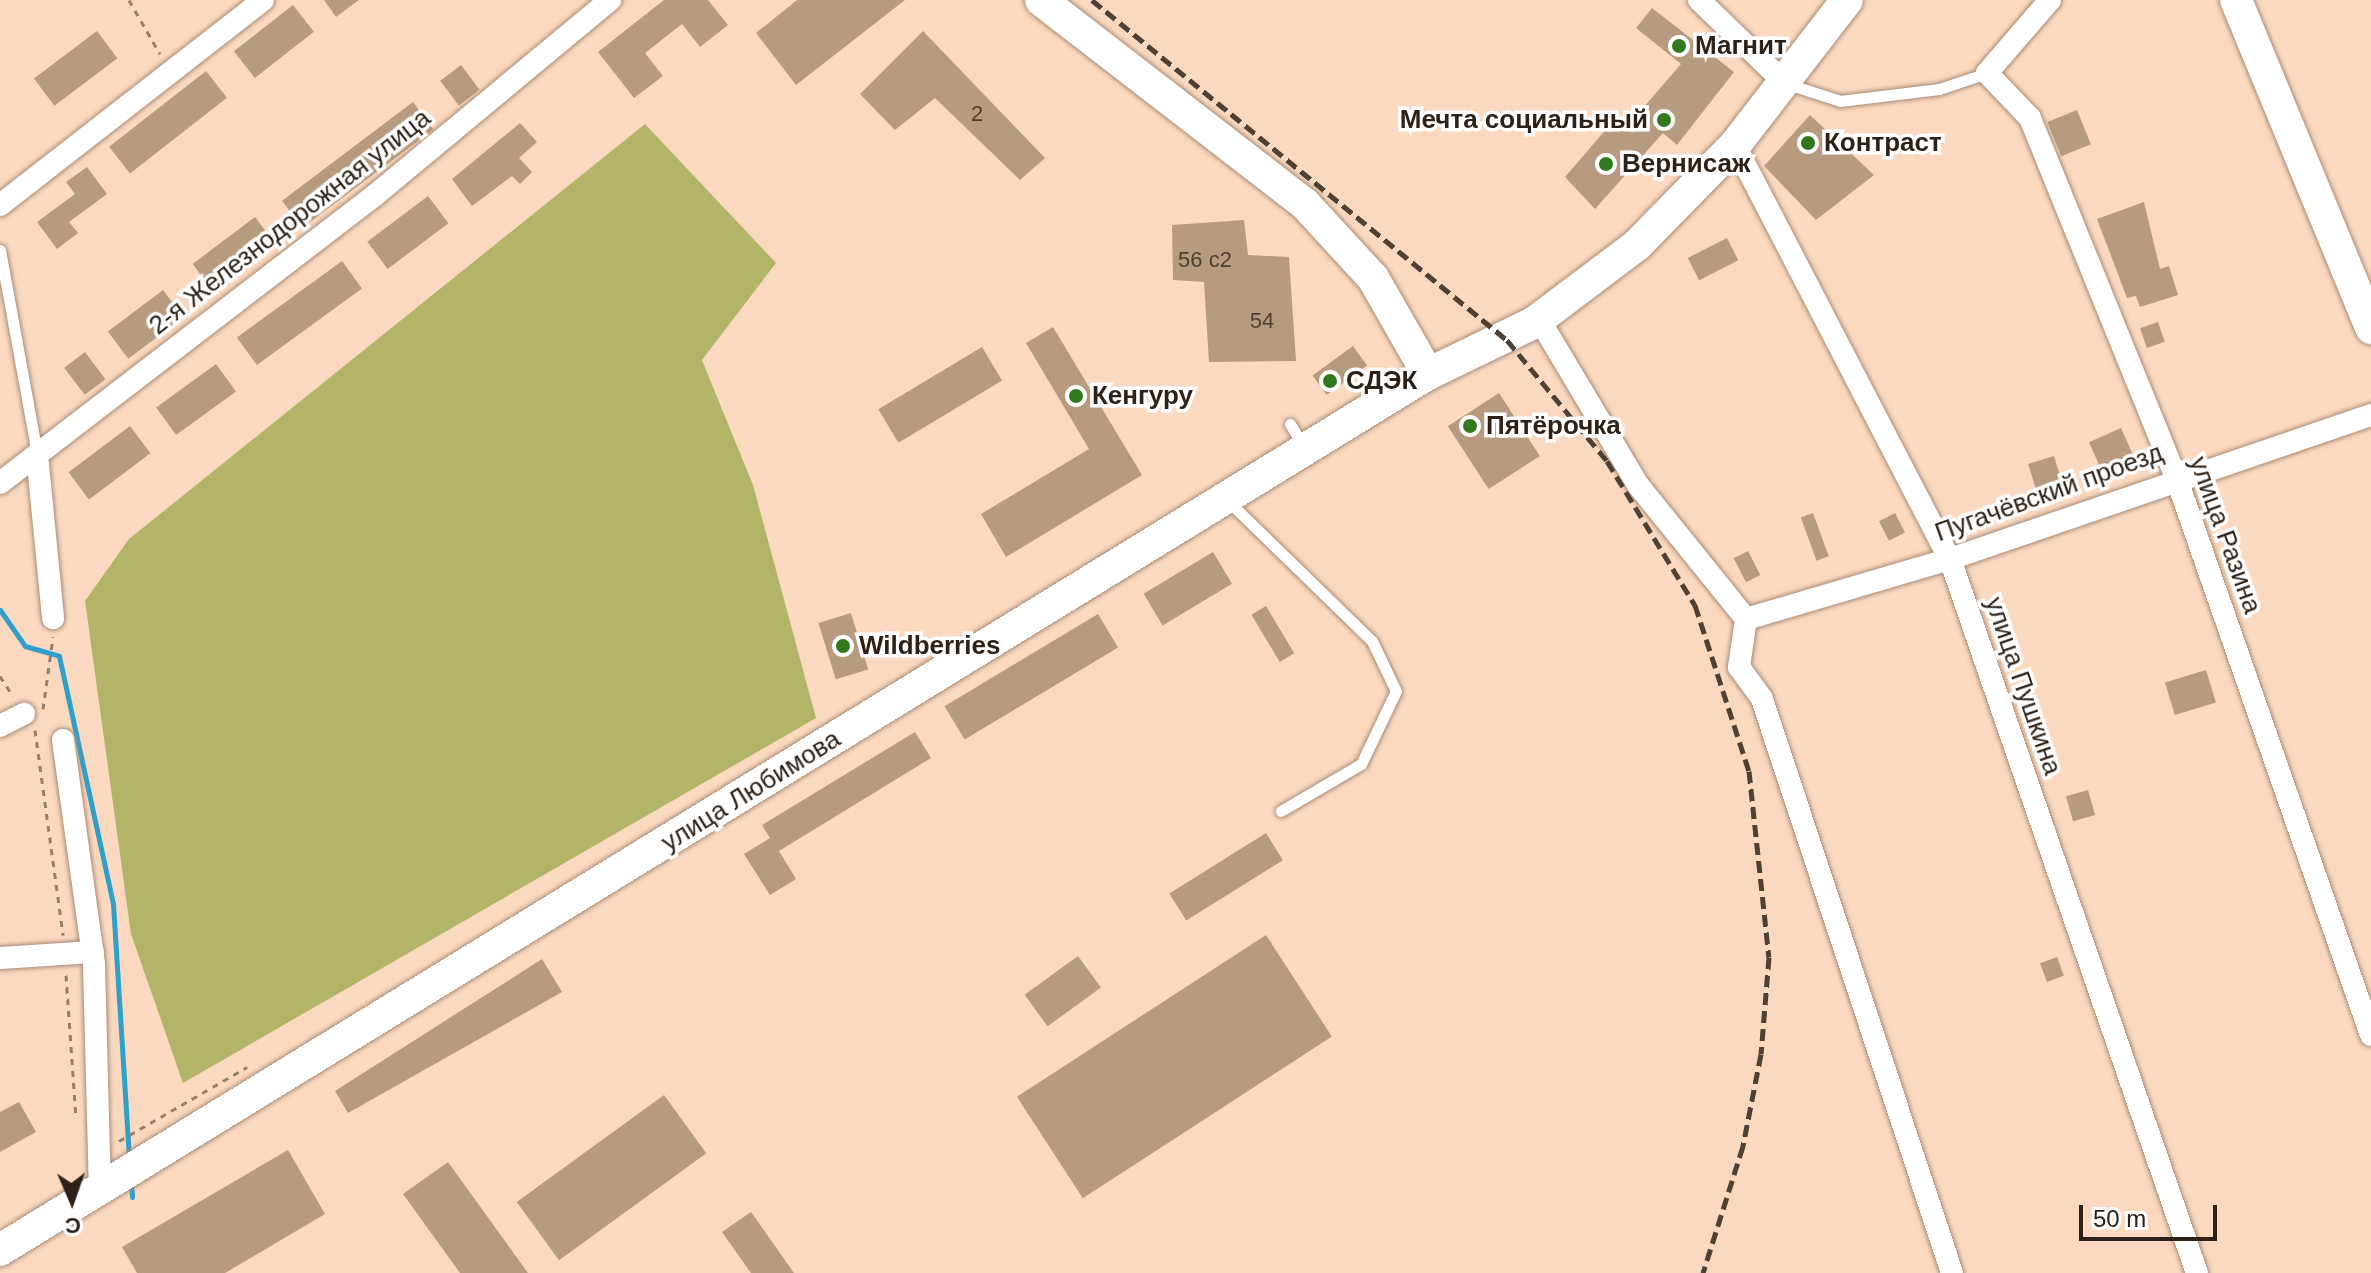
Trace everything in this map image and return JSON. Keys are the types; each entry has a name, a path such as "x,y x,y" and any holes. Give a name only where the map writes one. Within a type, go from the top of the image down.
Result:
{"main road":[{"path":"1041,0 1304,203 1373,278 1428,374"},
{"name":"улица Любимова","path":"0,1250 1226,499 1298,437 1428,374 1507,340 1539,319 1637,245 1735,145 1847,0"},
{"path":"2236,0 2371,328"}],"street":[{"path":"0,205 263,0"},
{"name":"2-я Железнодорожная улица","path":"0,483 374,196 610,0"},
{"path":"1699,0 1784,82"},
{"path":"1987,73 2050,0"},
{"name":"улица Разина","path":"1987,73 2030,118 2176,477 2371,1035"},
{"name":"улица Пушкина","path":"1735,145 1950,559 2197,1273"},
{"path":"1539,319 1638,485 1746,619 1739,667 1772,729 1952,1273"},
{"name":"Пугачёвский проезд","path":"1746,619 1950,559 2176,477 2371,415"},
{"path":"37,454 53,618"},
{"path":"0,726 24,714"},
{"path":"63,740 93,952 119,1179"},
{"path":"0,958 93,952"}],"lane":[{"path":"1784,82 1840,101 1939,89 1987,73"},
{"path":"0,250 37,454"},
{"path":"1226,499 1372,641 1396,691 1361,764 1281,811"}],"path":[{"path":"129,0 156,38 156,51 178,66"},
{"path":"53,649 38,734 63,952 78,1131"},
{"path":"0,676 38,734"}],"green space":[{"path":"645,124 776,263 702,360 753,485 816,718 183,1083 131,934 85,601 129,539"}],"building":[{"path":"324,0 359,0 336,17"},
{"path":"664,0 708,0 728,25 700,47 682,24 645,53 663,76 634,98 598,52"},
{"path":"797,0 905,0 796,85 756,33"},
{"path":"293,5 314,32 255,78 234,51"},
{"path":"1652,8 1734,72 1677,145 1663,133 1595,209 1565,177 1614,120 1624,130 1681,64 1636,28"},
{"path":"97,31 117,58 54,106 34,79"},
{"path":"923,31 1045,158 1020,180 935,98 895,130 860,94"},
{"path":"461,65 480,90 459,105 440,81"},
{"path":"206,71 227,98 130,174 109,147"},
{"path":"413,102 433,129 302,228 282,201"},
{"path":"2077,110 2091,144 2061,156 2047,122"},
{"path":"1810,115 1874,175 1816,220 1764,166"},
{"path":"520,123 537,142 519,158 532,172 520,184 512,176 472,206 452,179"},
{"path":"87,167 107,194 69,222 78,233 57,249 37,222 75,194 66,182"},
{"path":"428,196 448,223 388,269 367,242"},
{"path":"2144,202 2160,269 2169,266 2178,295 2140,307 2136,296 2127,298 2097,219"},
{"path":"255,217 275,244 213,291 193,264"},
{"path":"1244,220 1248,255 1289,257 1296,361 1209,362 1204,282 1173,280 1172,225"},
{"path":"1727,238 1738,260 1699,280 1688,258"},
{"path":"342,261 362,289 257,365 237,337"},
{"path":"163,290 183,317 128,359 108,332"},
{"path":"2158,322 2165,342 2147,348 2140,328"},
{"name":"Кенгуру","path":"1053,327 1142,475 1006,557 981,514 1089,449 1026,343"},
{"path":"1353,346 1367,365 1327,395 1313,375"},
{"path":"982,347 1002,380 898,443 878,409"},
{"path":"85,352 105,379 85,395 64,368"},
{"path":"216,364 236,392 176,435 156,407"},
{"path":"1499,393 1540,456 1489,489 1448,426"},
{"path":"130,426 150,453 89,499 69,472"},
{"path":"2121,428 2134,457 2102,471 2089,442"},
{"path":"2054,456 2062,482 2036,490 2028,464"},
{"path":"1813,513 1829,556 1817,561 1801,517"},
{"path":"1895,513 1905,533 1889,541 1879,521"},
{"path":"1748,551 1760,575 1746,582 1734,558"},
{"path":"1213,552 1232,584 1163,625 1144,594"},
{"path":"1266,606 1294,653 1280,662 1251,615"},
{"name":"Wildberries","path":"851,613 868,669 836,679 818,623"},
{"path":"1098,614 1118,647 965,740 945,706"},
{"path":"2206,670 2216,703 2175,715 2165,683"},
{"path":"915,732 931,758 779,851 796,879 770,895 744,854 770,838 762,825"},
{"path":"2088,790 2095,815 2073,821 2066,796"},
{"path":"1266,833 1283,860 1186,921 1169,893"},
{"path":"1266,935 1332,1036 1083,1198 1017,1097"},
{"path":"1078,956 1101,988 1048,1026 1025,995"},
{"path":"2057,957 2064,976 2047,982 2040,963"},
{"path":"542,959 562,992 348,1113 335,1091"},
{"path":"664,1095 706,1153 559,1260 517,1202"},
{"path":"19,1102 36,1132 0,1152 0,1112"},
{"path":"288,1150 325,1214 225,1273 137,1273 122,1247"},
{"path":"448,1162 528,1273 460,1273 403,1194"},
{"path":"751,1212 794,1273 751,1273 722,1232"}],"waterway":[{"path":"0,610 25,646 59,656 113,904 129,1156"},
{"path":"131,1182 132,1197"}],"railway":[{"path":"1092,0 1507,340 1607,461 1695,605 1749,771 1769,957 1761,1054 1743,1146 1703,1273"}],"place":[{"name":"Магнит","path":"1679,46"},
{"name":"Мечта социальный","path":"1664,120"},
{"name":"Контраст","path":"1808,143"},
{"name":"Вернисаж","path":"1606,164"},
{"name":"СДЭК","path":"1330,381"},
{"name":"Кенгуру","path":"1076,396"},
{"name":"Пятёрочка","path":"1470,426"},
{"name":"Wildberries","path":"843,646"}]}
